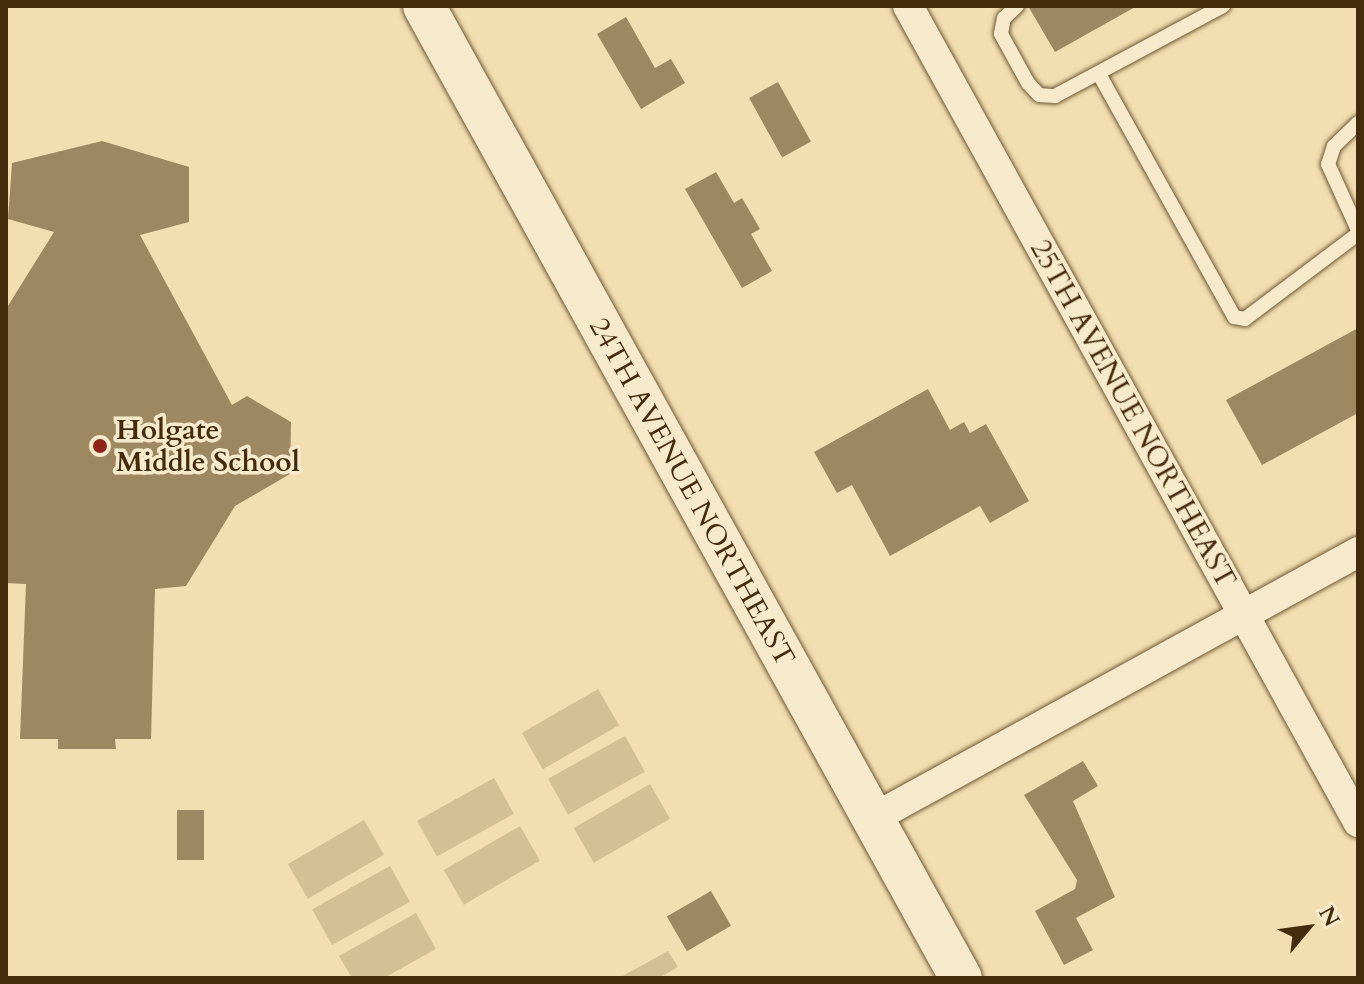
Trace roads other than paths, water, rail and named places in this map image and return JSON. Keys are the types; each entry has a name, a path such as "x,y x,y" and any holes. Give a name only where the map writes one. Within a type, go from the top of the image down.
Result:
{"main road":[{"name":"24TH AVENUE NORTHEAST","path":"424,6 961,978"}],"street":[{"name":"25TH AVENUE NORTHEAST","path":"908,6 1358,822"},
{"path":"872,819 1358,552"}],"lane":[{"path":"1017,6 1004,18 1001,34 1039,95 1055,96 1099,74 1200,12 1223,6"},
{"path":"1099,74 1234,317 1245,319 1358,232 1328,164 1334,146 1358,123"}],"place":[{"name":"Holgate Middle School","path":"100,446"}]}
